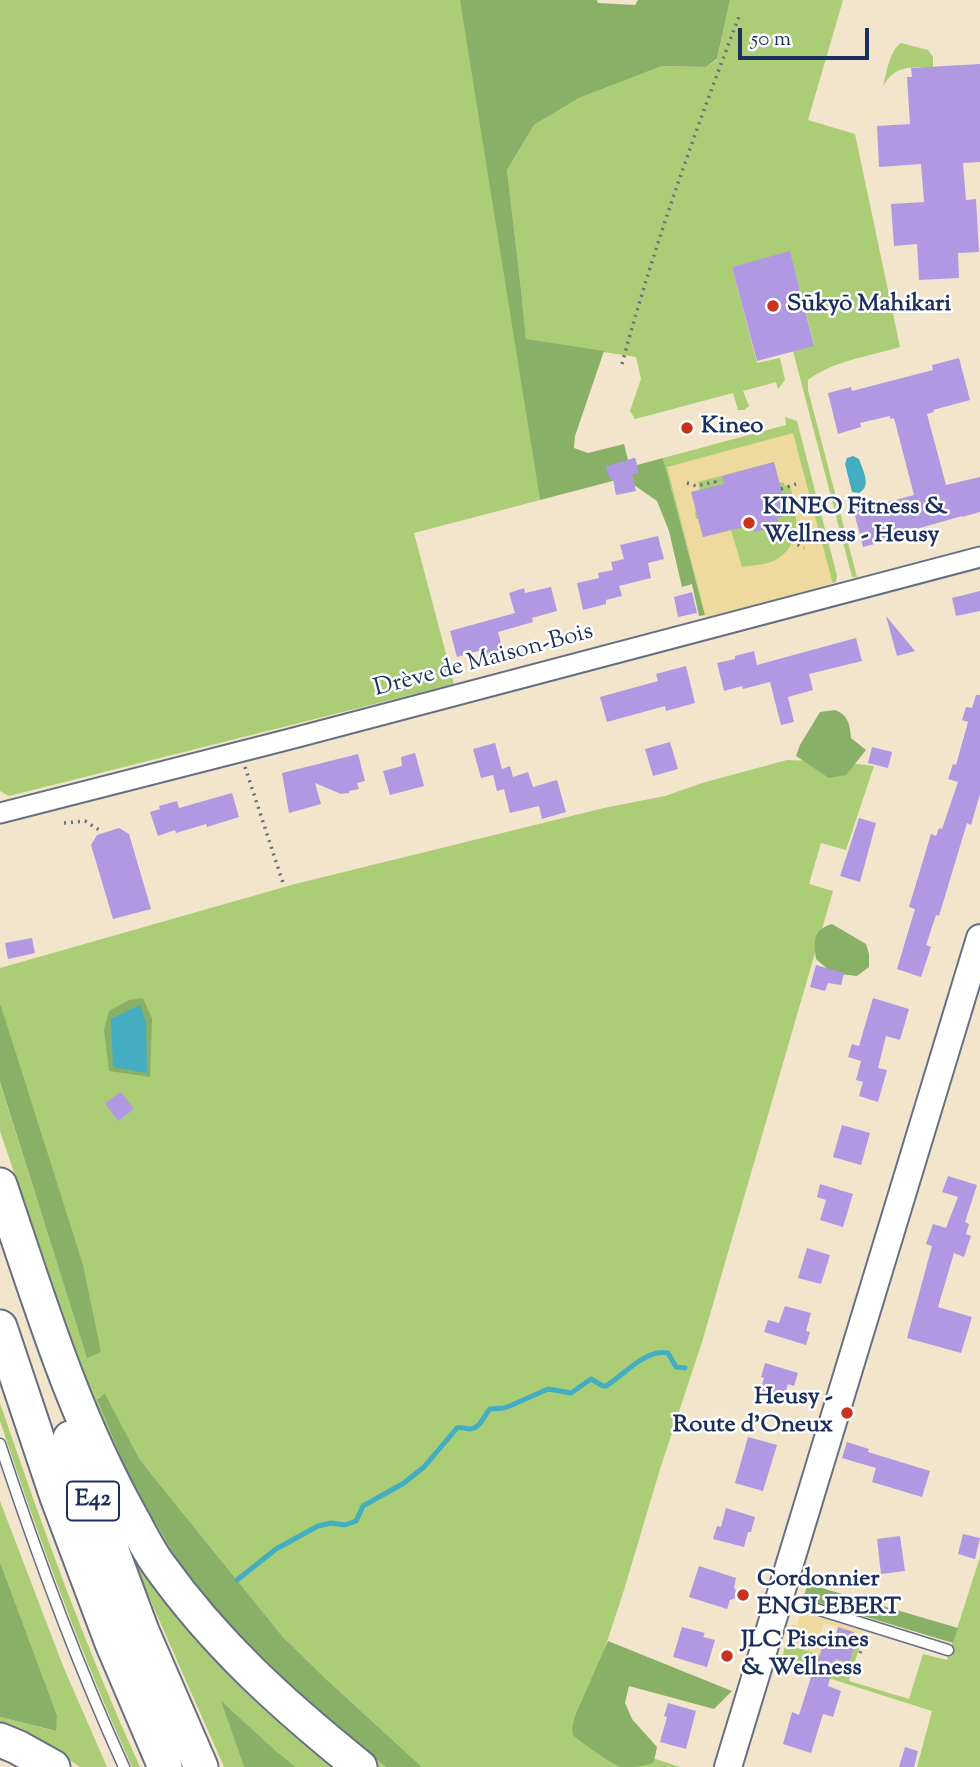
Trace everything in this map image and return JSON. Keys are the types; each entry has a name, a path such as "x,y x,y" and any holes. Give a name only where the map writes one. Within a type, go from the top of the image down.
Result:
{"highway":[{"path":"0,1185 63,1369 90,1438 157,1563 198,1617 243,1665 314,1730 360,1767"},
{"name":"E42","path":"0,1229 86,1483 142,1631 201,1767"},
{"name":"E42","path":"0,1328 57,1496 112,1643 166,1767"},
{"path":"0,1740 53,1767"}],"main road":[{"path":"728,1767 980,938"}],"street":[{"name":"Drève de Maison-Bois","path":"0,813 980,558"}],"lane":[{"path":"0,1444 50,1588 124,1767"},
{"path":"780,1598 948,1650"}],"path":[{"path":"622,364 645,282 740,14"},
{"path":"687,483 696,486 715,482 716,486"},
{"path":"781,489 796,484"},
{"path":"777,527 782,536 804,548"},
{"path":"240,751 284,886"},
{"path":"64,823 85,821 101,831"},
{"path":"854,1637 864,1640"}],"green space":[{"path":"0,0 462,0 540,500 414,533 454,684 9,796 0,791"},
{"path":"460,0 597,0 598,3 635,5 638,0 730,0 717,59 706,67 662,66 579,98 534,125 507,170 526,339 604,351 575,436 574,448 588,453 624,444 628,460 635,458 637,465 663,458 705,615 699,616 692,584 682,587 669,531 657,501 624,478 540,500"},
{"path":"730,0 843,0 808,120 855,134 900,347 840,364 808,380 808,390 857,577 852,577 793,351 814,345 790,252 732,267 757,363 780,358 785,380 778,389 776,382 743,391 749,406 744,410 738,410 733,393 635,419 630,411 641,379 636,357 526,340 507,170 534,125 579,98 662,66 706,67 717,60"},
{"path":"901,43 928,50 933,57 933,67 898,71 883,86 891,57"},
{"name":"KINEO Fitness & Wellness - Heusy","path":"785,417 797,421 837,576 836,582 706,617 663,458 786,425"},
{"path":"835,710 848,721 851,738 866,750 846,775 829,778 796,756 820,712"},
{"path":"787,760 874,766 846,850 821,843 809,884 833,891 702,1342 577,1733 680,1767 422,1767 283,1637 139,1458 105,1395 97,1398 126,1470 180,1565 204,1597 335,1726 386,1767 379,1767 303,1707 189,1589 117,1460 80,1367 0,1131 0,1083 87,1357 101,1352 0,1003 0,968 295,884 604,808 665,796"},
{"path":"832,924 866,944 869,967 857,976 832,973 816,959 816,937 821,929"},
{"path":"143,998 152,1019 150,1077 109,1071 104,1030 109,1011 129,1000"},
{"path":"0,1003 83,1265 101,1352 87,1358 0,1082"},
{"path":"105,1394 139,1458 283,1637 422,1767 386,1767 281,1678 204,1597 180,1565 126,1470 97,1399"},
{"path":"0,1403 101,1678 140,1767 132,1767 61,1596 0,1421"},
{"path":"0,1501 63,1666 107,1767 80,1767 54,1749 0,1724 0,1717 55,1731 57,1715 0,1562"},
{"path":"119,1518 341,1767 296,1767 222,1703 244,1767 224,1767 145,1588"},
{"path":"980,1557 980,1767 917,1767 932,1711 781,1663 785,1646 788,1645 848,1663 855,1644 860,1645 849,1681 909,1699 923,1654 947,1660"},
{"path":"0,1562 57,1715 56,1731 0,1717"},
{"path":"808,1584 958,1628 953,1643 803,1598"},
{"path":"608,1641 732,1691 714,1709 629,1686 625,1703 632,1719 657,1747 654,1762 643,1766 621,1767 577,1739 572,1728"},
{"path":"221,1701 276,1751 296,1767 244,1767"}],"sand":[{"name":"KINEO Fitness & Wellness - Heusy","path":"793,433 834,588 707,621 667,467","holes":["774,462 779,483 790,485 796,524 793,542 776,560 742,567 731,530 703,537 696,519 692,492 700,490 698,482"]},
{"path":"797,1612 863,1631 863,1635 824,1623 821,1633 826,1635 820,1655 785,1646 792,1624 797,1626 800,1617 795,1615"}],"water":[{"path":"853,456 859,459 866,482 859,493 852,492 845,464 847,458"},
{"path":"140,1005 146,1022 147,1073 113,1067 111,1019"}],"building":[{"path":"980,64 980,162 963,163 966,200 976,199 979,252 958,253 959,278 919,280 917,244 894,246 891,204 924,202 921,164 879,167 877,126 910,124 907,77 912,77 911,68"},
{"name":"Sūkyō Mahikari","path":"790,251 814,346 757,361 732,267"},
{"path":"959,358 970,400 927,414 946,485 980,477 980,512 881,539 882,542 863,547 853,508 872,503 873,506 914,495 894,418 890,419 890,416 860,423 861,427 838,434 828,393 851,387 852,391 933,370 932,365"},
{"path":"635,458 639,473 632,474 636,491 616,495 613,479 610,480 606,466"},
{"path":"774,462 788,515 777,518 780,526 754,532 753,526 703,537 691,492 724,484 722,476"},
{"path":"658,536 664,559 648,563 651,578 619,586 622,596 606,600 606,604 583,610 577,583 599,578 598,573 613,570 611,562 624,559 620,545"},
{"path":"551,587 557,611 532,618 533,622 498,632 504,655 485,661 482,650 457,657 450,631 515,613 509,593 524,588 525,593"},
{"path":"980,591 980,611 956,616 952,598"},
{"path":"692,592 697,613 678,617 674,597"},
{"path":"886,616 915,651 897,656"},
{"path":"856,638 862,661 809,674 813,690 788,697 794,722 781,725 770,682 724,691 717,663 754,651 757,665"},
{"path":"686,666 695,703 666,711 665,706 607,722 600,697 658,681 656,674"},
{"path":"976,695 980,695 980,794 971,825 967,823 939,916 936,915 926,945 931,947 921,977 897,969 915,909 909,907 931,834 936,836 939,828 942,829 958,782 948,779 953,764 956,765 968,722 962,720 966,707 972,708"},
{"path":"670,742 678,769 653,776 645,749"},
{"path":"495,743 502,769 510,766 513,777 528,772 533,787 557,780 566,812 542,819 539,806 510,813 504,789 497,791 493,775 481,778 473,749"},
{"path":"872,747 892,752 888,768 868,763"},
{"path":"415,753 424,786 390,795 383,771 402,766 401,757"},
{"path":"358,754 365,781 357,783 359,789 341,794 315,783 321,804 289,813 282,773"},
{"path":"232,793 239,817 207,827 206,824 158,836 150,812 160,809 159,806 177,801 179,808"},
{"path":"859,818 876,823 860,882 840,876"},
{"path":"119,828 129,834 151,909 113,919 91,845 97,835"},
{"path":"32,938 35,953 8,959 5,943"},
{"path":"816,965 844,973 841,985 828,983 825,991 810,987"},
{"path":"873,998 909,1009 900,1040 886,1036 878,1068 887,1070 878,1102 859,1096 863,1082 856,1080 861,1061 848,1057 852,1044 859,1046"},
{"path":"121,1092 134,1109 118,1121 105,1103"},
{"path":"842,1125 870,1133 861,1165 833,1157"},
{"path":"948,1176 977,1185 965,1222 969,1224 966,1234 971,1236 964,1257 954,1253 938,1307 972,1317 961,1353 907,1338 932,1246 926,1244 933,1224 946,1228 958,1197 942,1192"},
{"path":"820,1184 853,1194 843,1227 820,1220 826,1200 817,1197"},
{"path":"807,1248 830,1255 821,1284 798,1278"},
{"path":"785,1306 811,1313 806,1331 810,1332 806,1345 764,1332 768,1320 779,1323"},
{"path":"765,1363 798,1373 794,1386 788,1384 783,1401 759,1394"},
{"path":"748,1437 777,1445 763,1491 735,1483"},
{"path":"847,1442 869,1449 868,1452 930,1471 922,1497 872,1482 876,1468 842,1458"},
{"path":"726,1508 755,1517 744,1547 713,1539 717,1526 721,1527"},
{"path":"963,1534 980,1538 975,1559 958,1554"},
{"path":"900,1536 905,1571 881,1574 877,1539"},
{"path":"699,1566 736,1578 734,1587 739,1597 730,1600 727,1609 689,1597"},
{"path":"682,1627 705,1633 703,1637 715,1640 707,1667 673,1657"},
{"path":"838,1627 854,1632 851,1643 855,1644 849,1663 835,1659 828,1686 841,1691 833,1717 823,1714 811,1753 783,1744 792,1712 799,1715 826,1635 835,1638"},
{"path":"668,1703 696,1711 686,1749 660,1742"},
{"path":"905,1747 918,1751 914,1767 899,1767"}],"waterway":[{"path":"237,1580 276,1549 318,1526 331,1523 345,1525 356,1521 363,1506 404,1483 424,1467 457,1428 476,1427 490,1409 504,1408 548,1389 571,1393 591,1379 606,1386 643,1359 659,1353 668,1353 676,1367 685,1368"}],"place":[{"name":"Sūkyō Mahikari","path":"773,306"},
{"name":"Kineo","path":"687,428"},
{"name":"KINEO Fitness & Wellness - Heusy","path":"749,523"},
{"name":"Heusy - Route d'Oneux","path":"847,1413"},
{"name":"Cordonnier ENGLEBERT","path":"743,1595"},
{"name":"JLC Piscines & Wellness","path":"727,1656"}]}
